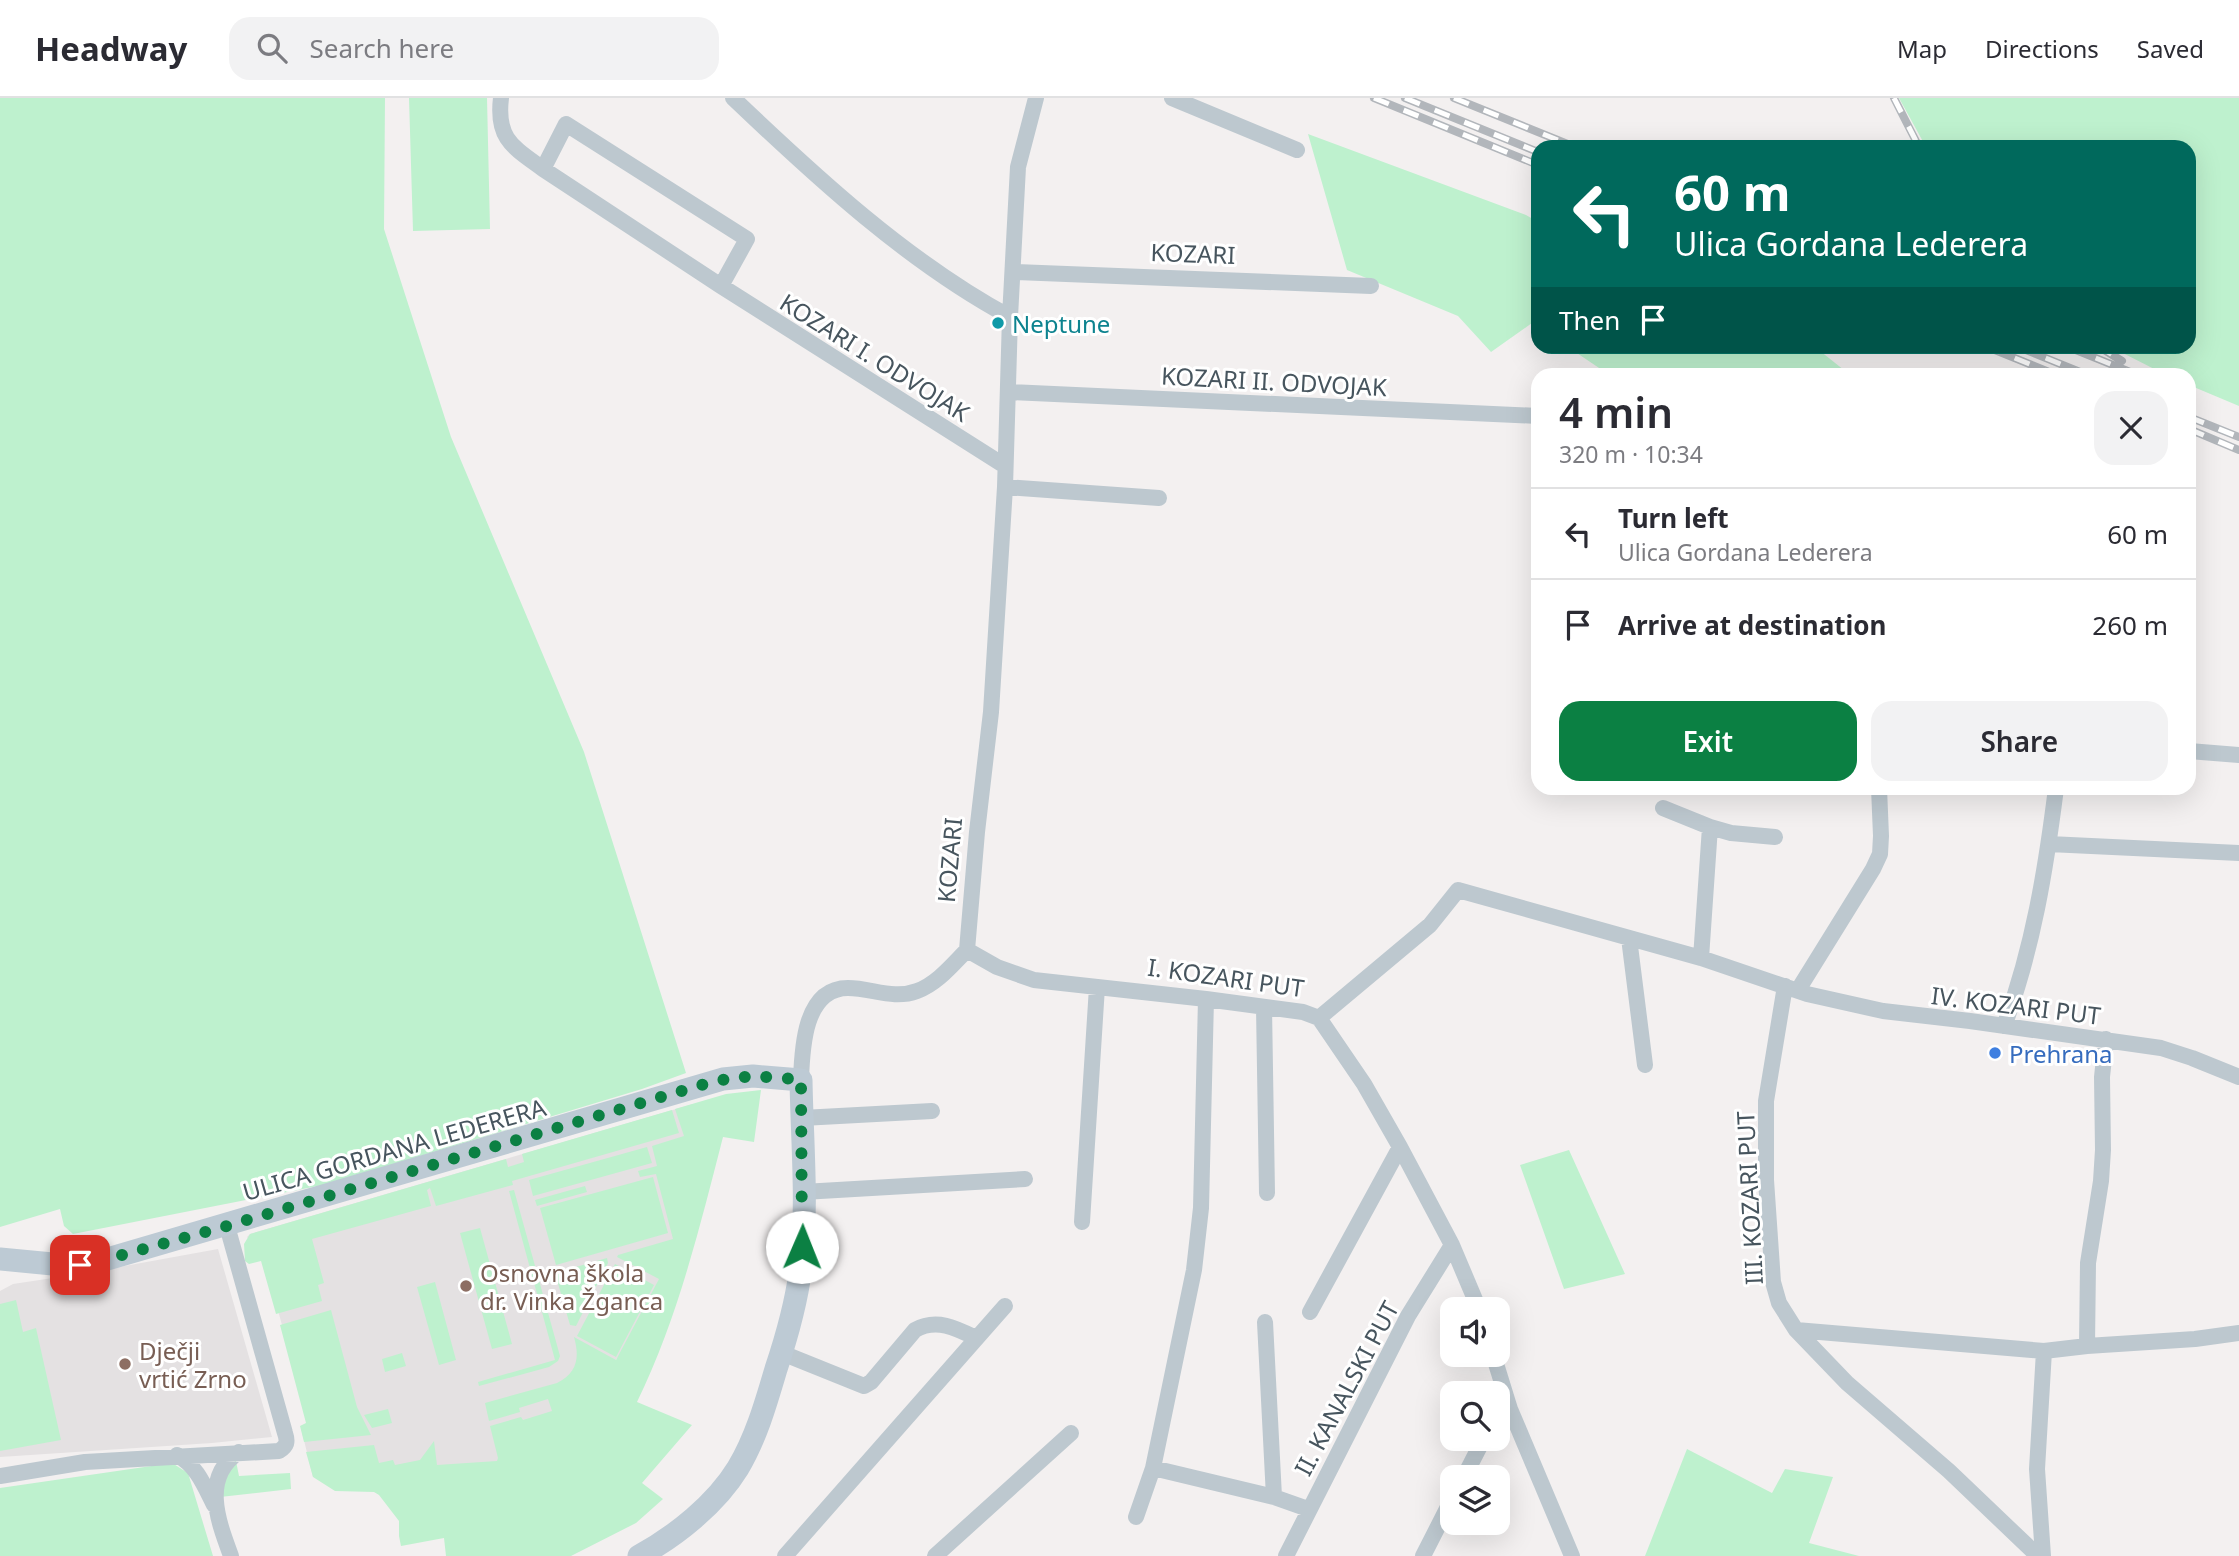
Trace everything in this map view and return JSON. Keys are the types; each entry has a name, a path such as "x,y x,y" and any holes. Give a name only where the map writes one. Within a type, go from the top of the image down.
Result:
{"street":[{"name":"KOZARI I. ODVOJAK","path":"501,98 502,126 507,141 543,169 721,286 1005,466"},
{"path":"733,98 811,172 923,262 974,298 1010,317"},
{"name":"KOZARI","path":"968,950 977,832 991,712 1005,487 1018,167 1036,98"},
{"path":"1172,98 1297,150"},
{"path":"543,169 566,124 747,239 721,286"},
{"name":"KOZARI","path":"1013,272 1371,286"},
{"name":"KOZARI II. ODVOJAK","path":"1008,392 1531,416"},
{"path":"1005,487 1159,498"},
{"path":"2196,752 2239,755"},
{"path":"1319,1018 1430,925 1458,890 1702,958 1792,988 1874,869 1880,854 1879,795"},
{"path":"2004,1026 2031,940 2055,795"},
{"path":"1663,808 1710,828 1775,838"},
{"path":"1702,958 1710,828"},
{"path":"2049,844 2239,853"},
{"path":"1629,938 1645,1065"},
{"path":"639,1556 694,1517 737,1470 761,1419 782,1353 798,1285 802,1247 801,1080 803,1044 809,1017 822,998 834,990 848,988 896,996 919,991 943,975 968,950"},
{"name":"I. KOZARI PUT","path":"968,950 997,967 1034,980 1206,999 1303,1012 1319,1018 1364,1084 1400,1147 1452,1245 1474,1297"},
{"path":"1082,1222 1097,987"},
{"name":"IV. KOZARI PUT","path":"1792,988 1883,1012 2161,1048 2239,1077"},
{"name":"III. KOZARI PUT","path":"1792,988 1766,1101 1766,1180 1773,1282 1779,1303 1796,1330 1847,1383 1949,1471 2040,1556"},
{"path":"1136,1517 1153,1468 1194,1270 1201,1208 1206,999"},
{"path":"1264,1007 1267,1193"},
{"path":"2087,1346 2088,1264 2101,1181 2102,1077 2106,1039"},
{"name":"ULICA GORDANA LEDERERA","path":"0,1259 80,1265 104,1260 723,1079 753,1076 801,1080"},
{"path":"802,1118 932,1111"},
{"path":"1310,1312 1400,1147"},
{"path":"803,1192 1025,1179"},
{"path":"0,1476 85,1462 279,1451 285,1447 287,1441 227,1226"},
{"name":"II. KANALSKI PUT","path":"1286,1556 1308,1508 1408,1316 1452,1245"},
{"path":"785,1556 1005,1306"},
{"path":"1265,1322 1273,1497"},
{"path":"782,1353 864,1386 871,1382 915,1330 923,1326 949,1326 976,1338"},
{"path":"1796,1330 2044,1351 2239,1333"},
{"path":"2040,1556 2037,1469 2044,1351"},
{"path":"1510,1427 1571,1555"},
{"path":"935,1556 1071,1433"},
{"path":"216,1510 216,1484 221,1471 230,1458 239,1452"},
{"path":"177,1455 188,1461 200,1475 216,1510 230,1556"},
{"path":"1153,1468 1308,1508"},
{"path":"1423,1556 1440,1523"}],"shaded area":[{"name":"Osnovna škola dr. Vinka Žganca","path":"693,1104 689,1195 651,1314 532,1469 313,1477 301,1428 310,1425 263,1257 247,1237 250,1234"},
{"name":"Dječji vrtić Zrno","path":"218,1249 272,1437 0,1457 0,1291 13,1284"}],"green space":[{"path":"0,98 385,98 384,229 451,437 584,752 686,1073 642,1089 328,1184 73,1234 64,1226 60,1209 0,1227"},
{"path":"409,98 487,98 490,229 413,231"},
{"path":"1899,98 2239,98 2239,406 2196,388 2196,368 2152,368 2125,354 2196,354 2196,140 1922,140"},
{"path":"1308,134 1531,218 1531,324 1491,352 1458,316 1347,270"},
{"path":"1578,354 1824,354 1841,368 1599,368"},
{"path":"761,1090 754,1142 723,1137 676,1305 637,1402 692,1425 642,1483 663,1499 636,1523 571,1556 446,1556 444,1538 401,1546 399,1521 374,1492 335,1491 313,1477 306,1452 374,1445 379,1463 393,1460 395,1465 420,1460 434,1441 437,1465 497,1461 490,1426 552,1411 548,1399 519,1408 520,1412 489,1421 485,1403 564,1379 573,1370 577,1358 574,1337 616,1360 659,1279 617,1257 673,1239 656,1174 640,1177 638,1171 657,1166 652,1146 684,1136 675,1109 726,1094"},
{"path":"672,1110 679,1133 436,1206 430,1188 427,1190 431,1206 312,1239 324,1283 318,1285 322,1301 276,1314 261,1261 249,1264 245,1261 244,1244 250,1234 506,1159 508,1167 524,1162 522,1154"},
{"path":"647,1147 652,1163 533,1196 529,1180"},
{"path":"1569,1150 1625,1274 1564,1289 1520,1165"},
{"path":"653,1177 668,1233 556,1265 540,1208"},
{"path":"585,1186 587,1192 537,1206 535,1200"},
{"path":"514,1190 560,1356 558,1361 549,1367 479,1386 478,1382 555,1360 509,1191"},
{"path":"480,1228 512,1344 492,1349 460,1233"},
{"path":"607,1258 608,1263 576,1326 570,1325 555,1273"},
{"path":"615,1264 654,1285 616,1357 577,1336"},
{"path":"435,1282 456,1360 439,1365 417,1287"},
{"path":"16,1300 23,1332 36,1328 61,1440 0,1451 0,1304"},
{"path":"331,1310 357,1407 371,1435 304,1442 300,1426 306,1423 280,1325"},
{"path":"402,1353 406,1366 385,1372 382,1359"},
{"path":"388,1409 392,1423 372,1428 364,1415"},
{"path":"1687,1449 1772,1493 1785,1469 1833,1477 1809,1543 1859,1556 1645,1556"},
{"path":"236,1461 239,1476 290,1473 291,1489 220,1497 231,1463"},
{"path":"172,1463 188,1473 213,1556 0,1556 0,1488"}],"railway":[{"path":"1374,98 1531,162"},
{"path":"1405,98 1531,149"},
{"path":"1454,98 1558,140"},
{"path":"1894,98 1915,140"},
{"path":"2005,354 2039,368"},
{"path":"2036,354 2070,368"},
{"path":"2086,354 2120,368"},
{"path":"2111,354 2122,361"},
{"path":"2196,420 2239,437"},
{"path":"2196,432 2239,450"}],"place":[{"name":"Neptune","path":"998,323"},
{"name":"Prehrana","path":"1995,1053"},
{"name":"Osnovna škola dr. Vinka Žganca","path":"466,1286"},
{"name":"Dječji vrtić Zrno","path":"125,1364"}],"route":[{"path":"80,1265 227,1226 705,1084 753,1076 801,1080 802,1247"}]}
